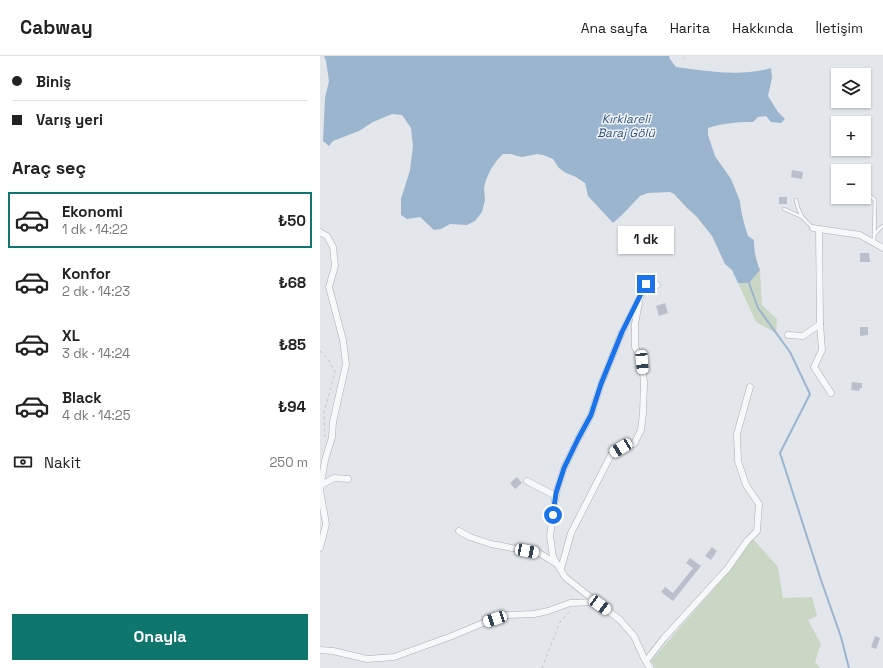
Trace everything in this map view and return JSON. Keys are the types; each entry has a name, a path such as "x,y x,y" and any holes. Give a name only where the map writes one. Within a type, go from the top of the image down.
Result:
{"street":[{"path":"831,393 814,367 822,350 816,228 860,235 883,248"},
{"path":"320,232 327,236 333,248 335,266 329,287 343,340 346,364 320,490 322,512 326,524 320,548"},
{"path":"650,668 634,636 620,618 566,577 553,557 550,536 556,496 564,468 591,415 601,384 622,332 646,284 657,285"},
{"path":"559,567 571,533 612,453 621,448 634,444 641,430 644,383 642,362 635,347 635,324 641,294"},
{"path":"788,335 803,336 820,324"},
{"path":"646,661 664,638 728,568 747,541 758,531 759,504 746,485 738,461 737,434 750,387"},
{"path":"321,485 334,478 348,479"},
{"path":"526,481 556,496"},
{"path":"459,531 470,537 491,544 539,553 559,567"},
{"path":"320,650 367,658 394,657 507,615 534,614 548,611 570,603 597,602"}],"lane":[{"path":"871,197 875,200 874,243"},
{"path":"796,200 802,217"},
{"path":"784,209 802,217 816,228"},
{"path":"874,235 883,226"}],"path":[{"path":"320,351 328,359 334,372 324,412 324,436 328,449"},
{"path":"542,668 560,622 579,602"}],"green space":[{"path":"760,270 762,305 777,319 776,333 756,322 738,283 749,283"},
{"path":"753,539 778,567 783,598 812,597 817,616 808,620 821,644 815,662 820,668 655,668 651,661 712,591"}],"water":[{"name":"Kırklareli Baraj Gölü","path":"324,56 669,56 676,67 700,70 736,73 760,71 771,68 772,78 768,96 778,112 785,119 781,123 771,122 766,116 758,117 753,122 730,123 708,128 708,135 715,156 731,179 740,201 748,236 754,240 757,263 760,270 749,283 738,283 732,270 725,264 712,236 697,217 674,194 670,192 648,193 640,196 613,223 588,196 585,183 559,168 553,159 537,154 522,157 511,154 503,154 498,159 486,180 484,188 485,200 482,212 475,221 467,225 450,224 441,229 434,230 420,217 407,219 401,215 401,199 410,170 413,146 411,128 402,115 392,114 373,122 359,131 333,141 329,146 323,141 325,98 329,81"}],"building":[{"path":"792,170 803,172 802,179 791,177"},
{"path":"779,197 787,197 787,204 779,204"},
{"path":"860,253 869,253 870,262 860,262"},
{"path":"665,303 668,313 659,316 656,306"},
{"path":"860,327 868,327 868,335 860,336"},
{"path":"852,382 862,383 862,388 860,388 859,391 851,390"},
{"path":"517,477 522,483 515,489 510,483"},
{"path":"712,547 717,551 711,560 705,556"},
{"path":"690,558 701,566 673,601 661,592 665,587 673,593 693,568 686,563"},
{"path":"875,636 880,638 876,649 871,647"}],"waterway":[{"path":"749,283 758,308 790,352 810,394 780,453 841,637 849,668"}],"route":[{"path":"553,515 556,493 564,468 591,415 601,384 622,332 646,284"}]}
